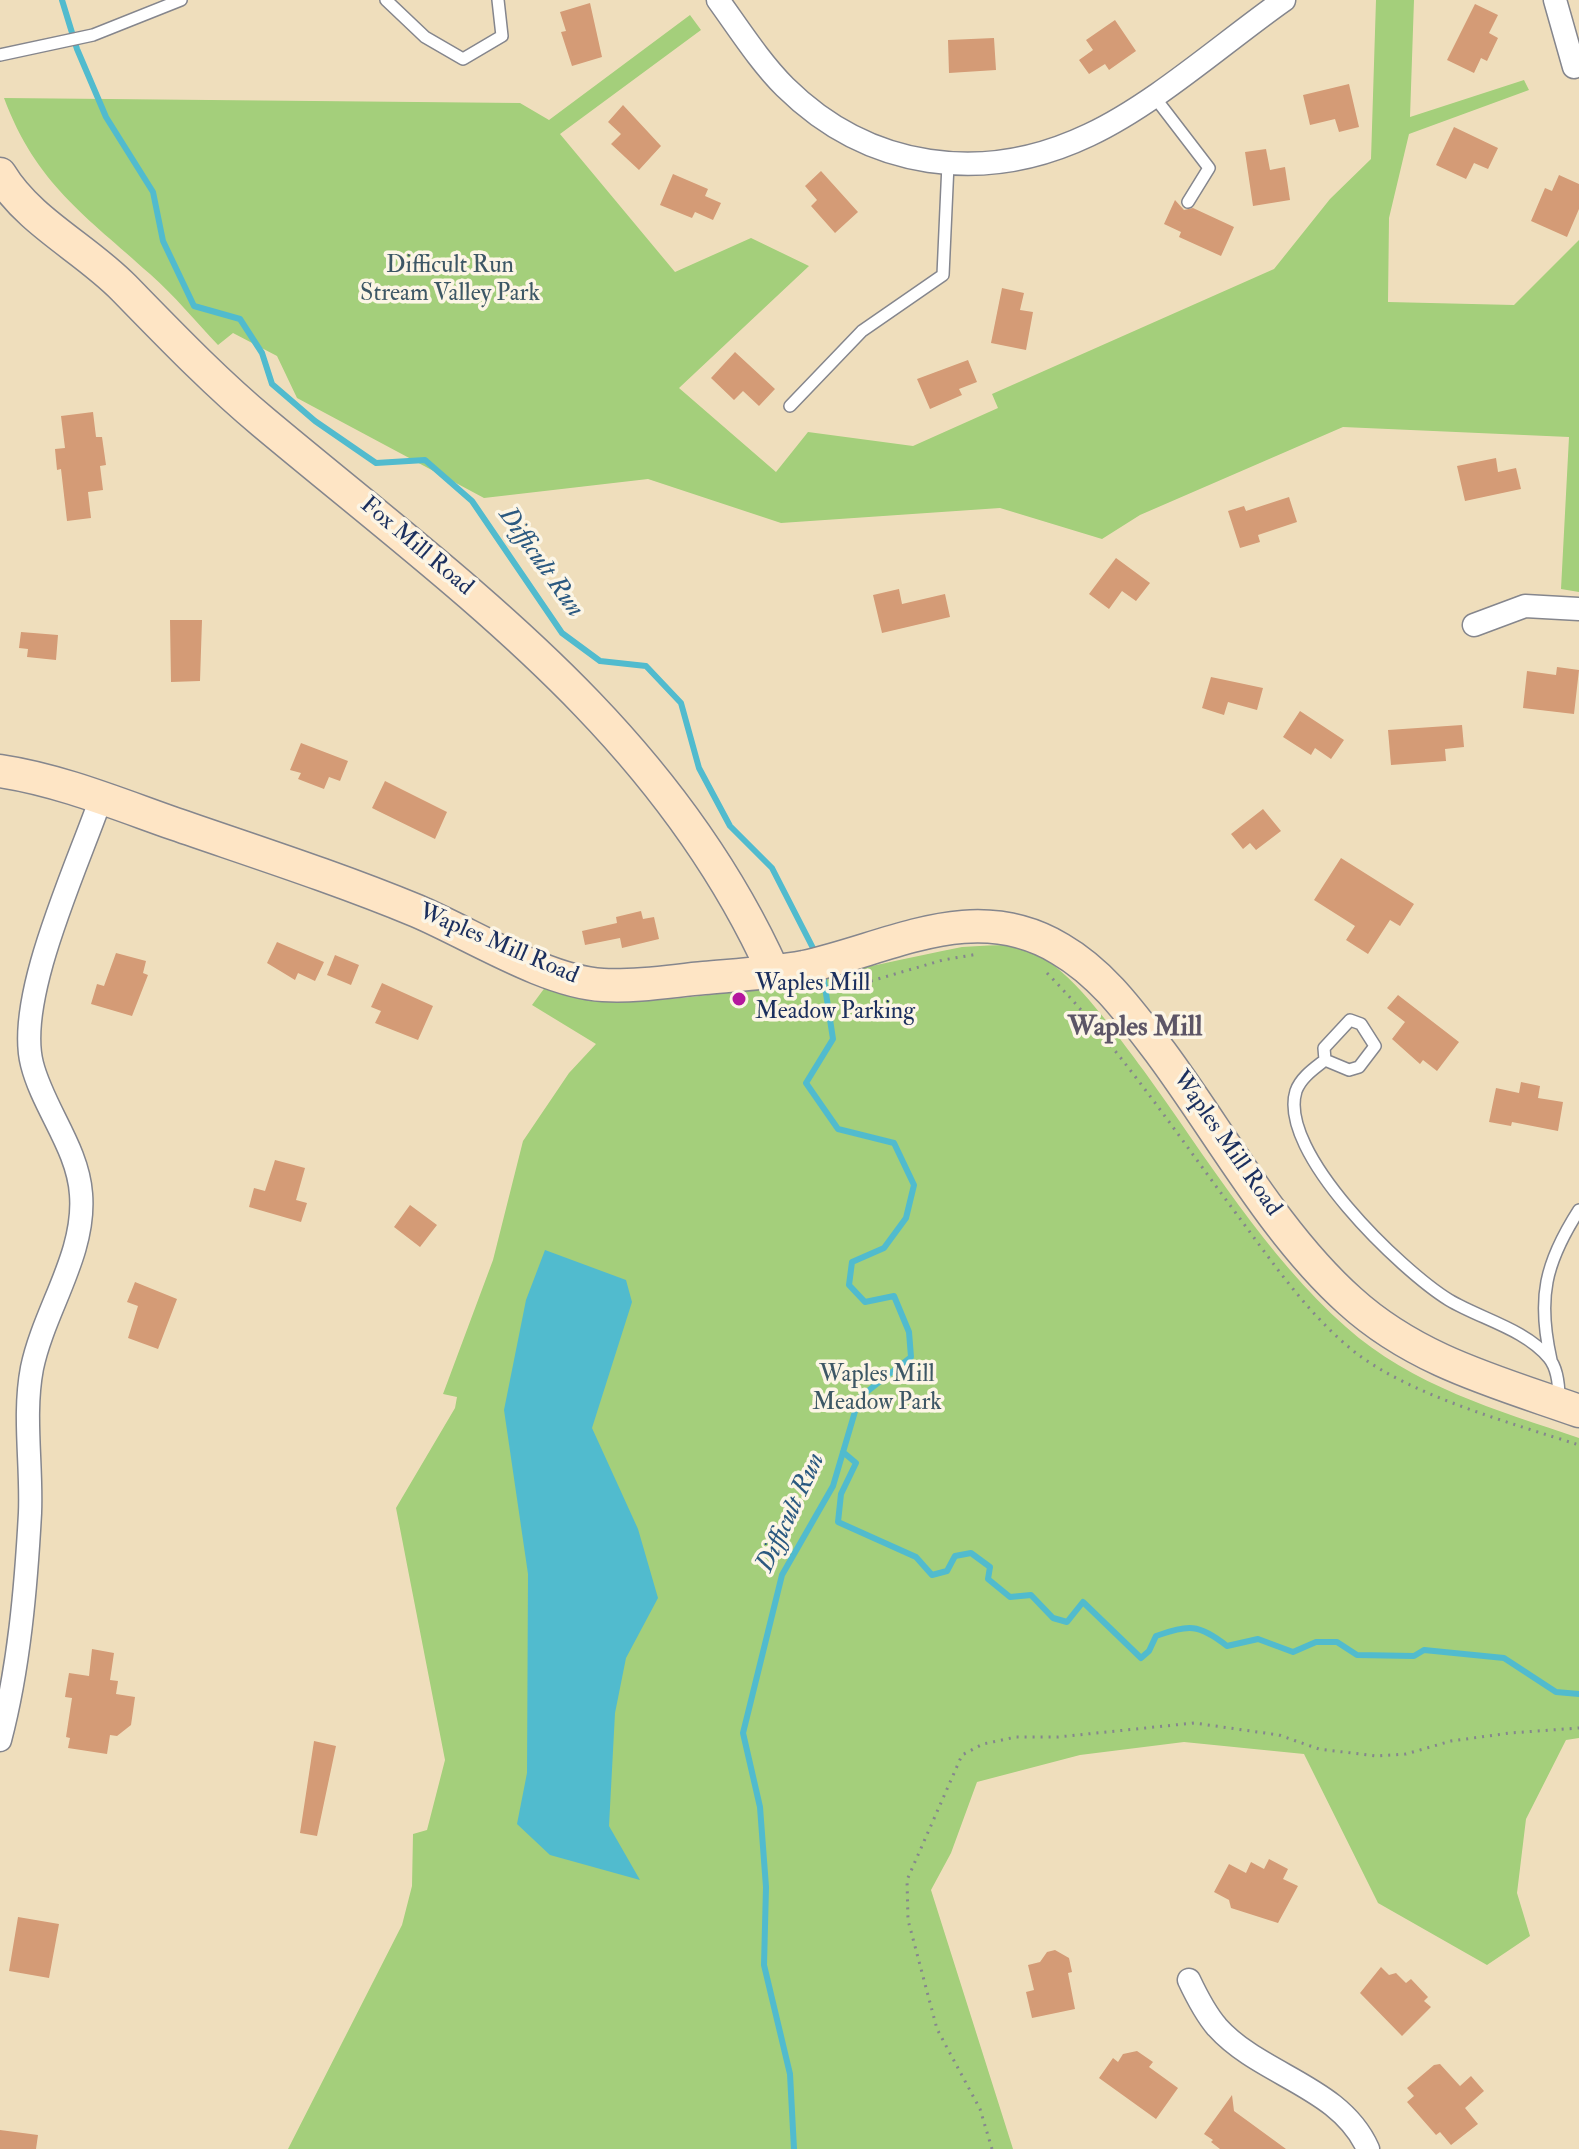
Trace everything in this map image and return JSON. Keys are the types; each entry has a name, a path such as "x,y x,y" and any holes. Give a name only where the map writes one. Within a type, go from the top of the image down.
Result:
{"main road":[{"name":"Fox Mill Road","path":"0,174 24,205 111,275 204,370 448,572 585,698 639,758 703,843 744,910 786,969"},
{"name":"Waples Mill Road","path":"0,771 59,784 292,862 415,910 574,981 629,986 786,969 839,974 936,928 963,924 1005,927 1030,934 1058,947 1091,971 1125,1005 1290,1234 1349,1300 1388,1332 1435,1360 1569,1408"}],"street":[{"path":"718,0 775,76 823,118 895,153 966,166 1016,161 1055,150 1091,134 1152,95 1279,1"},
{"path":"1555,0 1574,67"},
{"path":"1474,625 1525,606 1579,609"},
{"path":"0,1740 19,1623 30,1511 28,1439 32,1369 53,1300 75,1246 81,1194 70,1154 40,1088 27,1030 36,980 101,798"},
{"path":"1189,1980 1218,2028 1237,2045 1325,2099 1353,2123 1368,2149"}],"lane":[{"path":"0,55 93,35 181,0"},
{"path":"386,0 425,37 463,59 502,36 498,0"},
{"path":"1152,95 1209,168 1188,202"},
{"path":"790,406 862,331 943,275 948,164"},
{"path":"1350,1020 1361,1024 1375,1046 1359,1067 1349,1070 1325,1060 1324,1048 1350,1020"},
{"path":"1325,1060 1303,1078 1295,1103 1305,1142 1332,1186 1409,1270 1448,1299 1520,1335 1551,1360"},
{"path":"1569,1408 1551,1360 1542,1315 1543,1295 1553,1259 1579,1210"}],"path":[{"path":"839,974 987,953"},
{"path":"1045,970 1088,1015 1258,1243 1325,1326 1358,1354 1411,1384 1507,1422 1579,1445"},
{"path":"992,2149 980,2109 937,2029 908,1920 907,1880 962,1755 983,1744 1016,1737 1058,1737 1194,1723 1279,1735 1319,1749 1376,1756 1406,1754 1451,1741 1579,1728"}],"green space":[{"name":"Difficult Run Stream Valley Park","path":"1376,0 1414,0 1410,117 1524,80 1529,90 1409,134 1389,218 1388,302 1514,305 1579,240 1579,592 1561,589 1569,437 1343,427 1140,515 1102,539 1000,508 781,523 648,479 484,498 297,398 277,356 233,333 218,345 168,291 84,216 47,176 31,154 4,98 520,103 549,120 690,15 701,30 560,134 675,272 751,238 809,266 679,388 776,472 808,432 913,446 998,408 992,394 1274,269 1330,199 1371,159"},
{"name":"Waples Mill Meadow Park","path":"1002,945 1021,948 1039,955 1068,978 1122,1041 1264,1238 1317,1299 1372,1348 1427,1381 1456,1394 1579,1438 1579,1738 1566,1740 1526,1819 1517,1893 1530,1936 1487,1965 1378,1903 1304,1754 1184,1742 1080,1755 977,1782 951,1853 931,1890 1013,2149 288,2149 402,1925 412,1886 413,1834 427,1830 445,1760 396,1508 455,1408 457,1397 443,1394 493,1260 523,1141 569,1073 596,1044 532,1005 549,982 610,1000 673,999 798,981 962,947"}],"water":[{"path":"545,1250 626,1280 632,1302 592,1428 638,1529 658,1598 626,1658 615,1713 609,1826 640,1880 550,1855 517,1824 527,1773 528,1574 504,1410 526,1300"}],"building":[{"path":"590,3 602,57 572,66 561,32 566,31 560,12"},
{"path":"1475,4 1498,15 1489,33 1498,38 1487,61 1481,58 1474,73 1447,60"},
{"path":"1115,20 1136,51 1109,70 1105,64 1089,74 1079,60 1093,50 1086,40"},
{"path":"994,38 996,70 949,73 948,40"},
{"path":"1349,84 1359,127 1339,132 1335,119 1310,125 1303,95"},
{"path":"623,105 661,146 639,170 611,144 621,134 608,122"},
{"path":"1454,127 1498,148 1488,169 1474,163 1466,179 1436,165"},
{"path":"1266,149 1270,170 1285,167 1290,200 1253,206 1245,152"},
{"path":"821,171 858,212 835,233 811,206 817,200 805,186"},
{"path":"673,174 708,189 705,196 721,203 713,220 695,212 692,218 660,205"},
{"path":"1559,175 1579,184 1579,209 1567,237 1531,221 1545,188 1552,191"},
{"path":"1175,200 1184,210 1193,208 1234,227 1221,256 1179,237 1181,232 1164,224"},
{"path":"1002,288 1024,293 1020,310 1033,312 1026,350 991,343"},
{"path":"735,352 775,389 759,406 743,391 734,400 711,378"},
{"path":"968,360 977,382 959,389 962,395 930,409 917,379"},
{"path":"93,412 96,437 102,437 106,465 100,466 103,490 88,492 91,518 67,521 61,469 57,470 55,449 65,448 61,416"},
{"path":"1496,458 1498,472 1516,468 1521,489 1465,501 1457,466"},
{"path":"1289,497 1297,522 1258,535 1260,542 1240,548 1228,511 1244,506 1246,511"},
{"path":"1116,558 1150,583 1136,601 1122,591 1109,609 1089,594"},
{"path":"899,589 902,604 945,594 950,617 882,633 873,595"},
{"path":"170,620 202,620 200,681 171,682"},
{"path":"21,632 58,635 56,660 27,657 28,649 19,648"},
{"path":"1557,667 1579,670 1574,714 1523,708 1527,671 1556,675"},
{"path":"1211,677 1263,688 1257,710 1228,702 1224,715 1202,708"},
{"path":"1300,711 1344,740 1331,759 1315,748 1311,755 1283,737"},
{"path":"1462,725 1464,747 1445,749 1446,761 1391,765 1388,730"},
{"path":"301,743 348,761 340,781 329,777 324,789 298,779 301,773 290,770"},
{"path":"385,781 447,812 435,839 372,808"},
{"path":"1263,809 1281,831 1256,850 1250,843 1243,849 1231,834"},
{"path":"1341,858 1414,904 1400,926 1390,920 1368,954 1346,940 1355,926 1314,900"},
{"path":"641,911 643,919 654,917 659,939 622,948 620,938 585,945 582,931 617,923 616,917"},
{"path":"277,942 324,962 315,981 298,973 295,980 267,963"},
{"path":"116,953 146,961 143,973 148,975 132,1016 91,1004 97,984 104,986"},
{"path":"335,955 359,965 351,985 327,975"},
{"path":"382,983 433,1006 418,1040 375,1023 381,1011 371,1007"},
{"path":"1398,995 1459,1042 1437,1071 1423,1060 1420,1064 1392,1039 1405,1022 1387,1008"},
{"path":"1521,1082 1540,1086 1538,1098 1563,1102 1558,1131 1512,1122 1511,1126 1489,1122 1496,1088 1519,1093"},
{"path":"275,1160 305,1168 296,1200 307,1203 301,1222 249,1207 254,1188 265,1191"},
{"path":"410,1205 437,1225 420,1247 394,1227"},
{"path":"135,1282 177,1299 158,1349 128,1338 138,1306 127,1302"},
{"path":"92,1649 114,1653 110,1680 118,1681 116,1694 135,1697 131,1725 117,1736 110,1735 107,1754 68,1748 70,1738 66,1737 72,1698 65,1697 69,1673 89,1676"},
{"path":"314,1741 336,1746 317,1836 300,1833"},
{"path":"1269,1859 1288,1869 1283,1879 1298,1886 1278,1923 1231,1908 1229,1900 1214,1892 1229,1864 1246,1873 1251,1862 1264,1869"},
{"path":"18,1917 59,1924 49,1978 9,1971"},
{"path":"1055,1950 1069,1958 1072,1972 1068,1973 1075,2009 1032,2018 1026,1992 1034,1990 1028,1965 1040,1962 1047,1952"},
{"path":"1381,1967 1389,1975 1396,1973 1406,1983 1411,1979 1428,1997 1424,2001 1431,2007 1402,2036 1360,1993"},
{"path":"1137,2051 1153,2062 1149,2067 1178,2088 1156,2119 1099,2078 1113,2058 1118,2062 1123,2054"},
{"path":"1440,2064 1460,2086 1471,2076 1484,2091 1465,2108 1478,2124 1451,2145 1440,2132 1436,2135 1407,2102 1414,2096 1407,2088 1434,2065"},
{"path":"1232,2095 1234,2111 1286,2149 1220,2149 1211,2142 1213,2140 1204,2134"},
{"path":"0,2130 38,2135 36,2149 0,2149"}],"waterway":[{"name":"Difficult Run","path":"62,0 77,49 106,117 153,192 163,241 194,306 240,319 262,353 272,384 315,421 376,463 425,460 472,501 562,633 600,661 646,666 681,703 699,768 730,826 772,868 815,952"},
{"name":"Difficult Run","path":"794,2149 790,2074 764,1965 766,1887 760,1807 743,1733 782,1575 833,1486 859,1398 911,1357 909,1332 894,1296 865,1302 849,1285 852,1262 884,1248 906,1218 914,1185 894,1143 838,1129 806,1083 833,1039 823,974"},
{"path":"843,1452 856,1463 841,1494 838,1522 916,1557 932,1575 947,1571 955,1556 971,1553 990,1567 988,1579 1010,1597 1031,1595 1053,1618 1067,1622 1083,1602 1141,1658 1149,1651 1156,1636 1193,1628 1208,1633 1227,1646 1258,1639 1293,1652 1316,1642 1337,1642 1357,1655 1414,1656 1424,1650 1504,1658 1556,1692 1579,1694"}],"place":[{"name":"Waples Mill Meadow Parking","path":"739,999"}],"district":[{"name":"Waples Mill","path":"1135,1029"}]}
